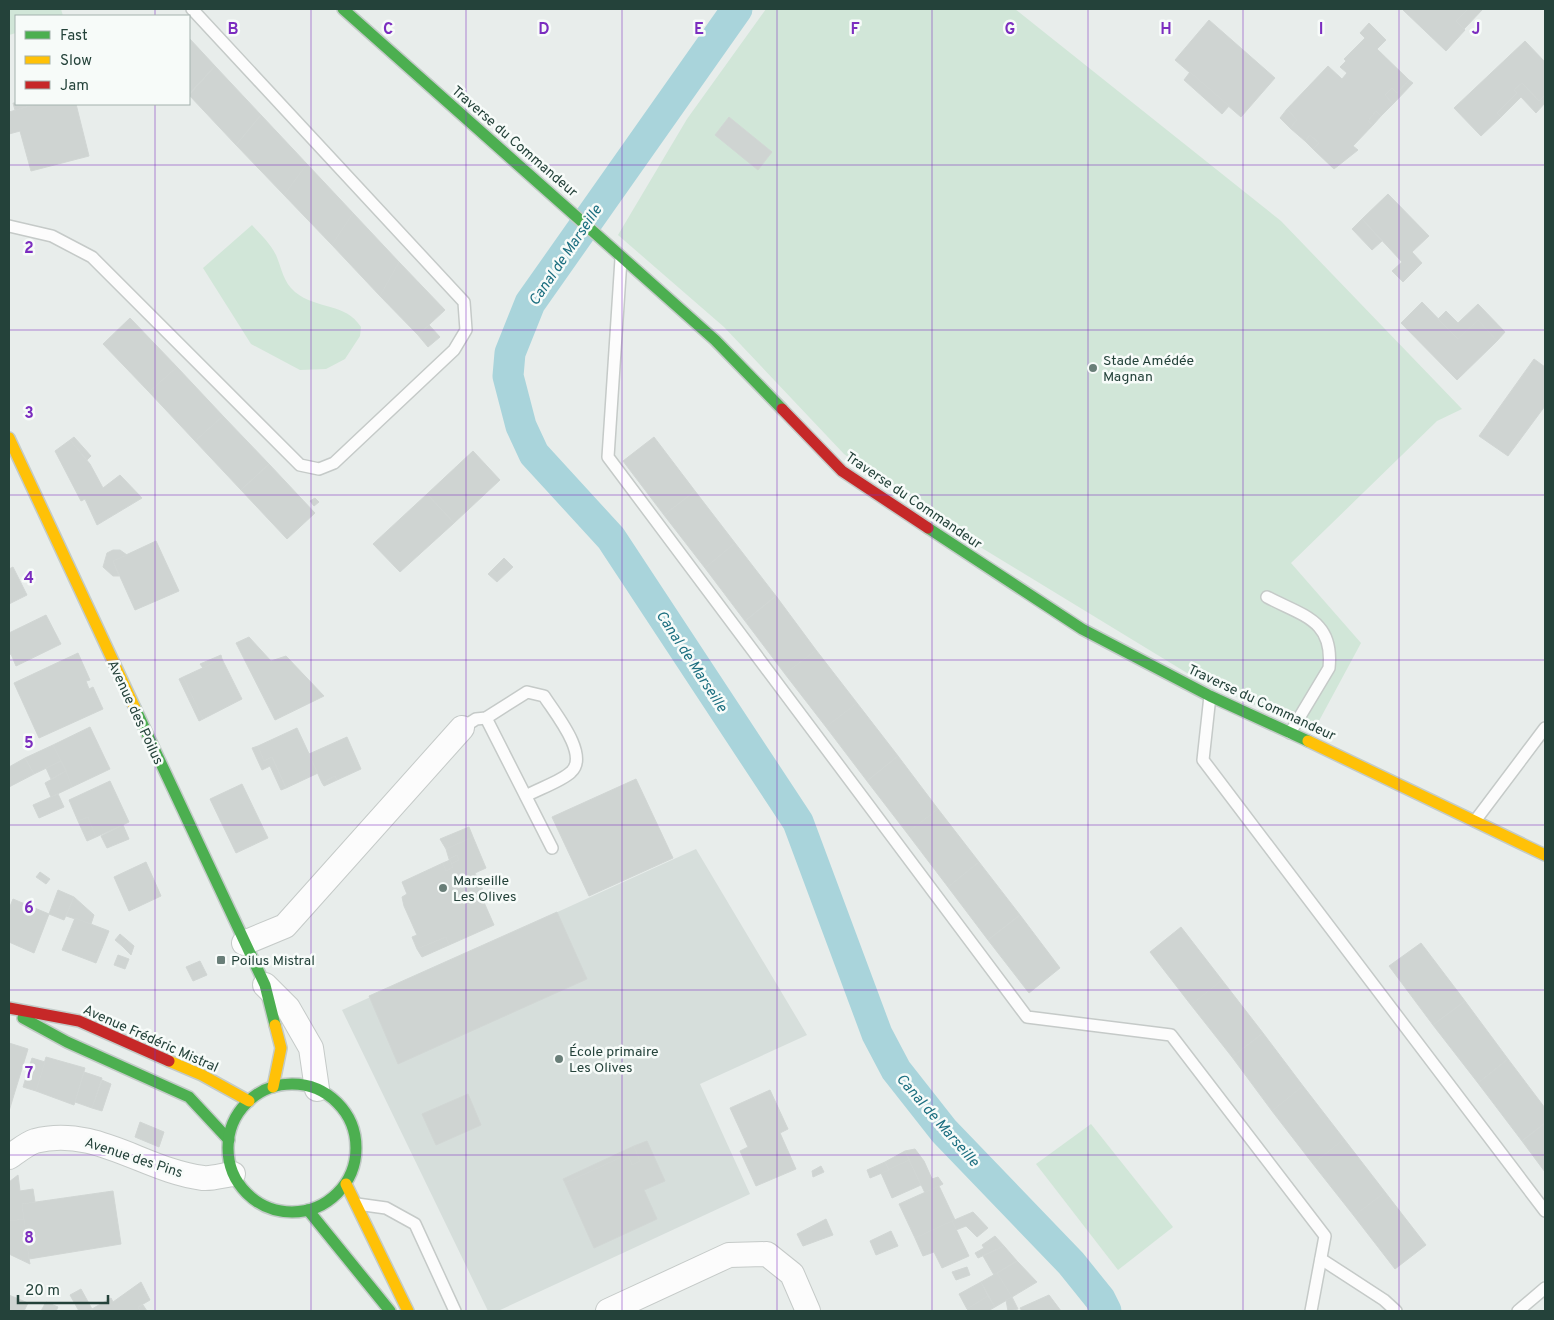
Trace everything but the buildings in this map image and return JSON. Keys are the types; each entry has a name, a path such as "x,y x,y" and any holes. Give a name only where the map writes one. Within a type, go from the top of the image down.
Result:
{"street":[{"name":"Traverse du Commandeur","path":"343,9 715,340 842,471 1082,629 1210,696 1545,854"},
{"name":"Avenue des Poilus","path":"9,438 265,985 281,1048 273,1086"},
{"path":"244,943 284,926 462,728"},
{"name":"Avenue des Poilus","path":"265,985 288,1008 311,1048 317,1089"},
{"name":"Avenue Frédéric Mistral","path":"9,1009 80,1021 202,1076 249,1101"},
{"name":"Avenue Frédéric Mistral","path":"9,1009 67,1042 189,1097 229,1140"},
{"path":"296,1084 317,1089 340,1105 354,1129 357,1158 346,1184 330,1201 308,1210 286,1212 264,1206 246,1192 233,1174 229,1157 229,1140 235,1118 249,1101 273,1086 296,1084"},
{"name":"Avenue des Pins","path":"9,1157 33,1141 68,1136 98,1142 147,1164 204,1179 233,1174"},
{"path":"346,1184 408,1311"},
{"path":"308,1210 390,1311"},
{"path":"608,1311 729,1255 767,1254 792,1274 808,1311"}],"lane":[{"path":"9,226 52,236 92,257 300,465 319,469 334,463 454,350 466,330 464,302 192,9"},
{"path":"621,255 608,457 1027,1017 1171,1035 1325,1236 1311,1311"},
{"path":"1267,597 1314,621 1327,636 1330,656 1329,668 1290,733"},
{"path":"462,728 476,719 486,718 528,692 544,696 575,744 577,763 572,772 526,796"},
{"path":"1210,696 1203,760 1545,1211"},
{"path":"486,718 552,848"},
{"path":"1475,821 1545,728"},
{"path":"356,1203 386,1208 415,1224 456,1311"},
{"path":"1321,1259 1384,1300 1396,1311"},
{"path":"1518,1311 1545,1288"}],"shaded area":[{"name":"École primaire Les Olives","path":"696,849 807,1035 700,1084 750,1194 498,1311 488,1311 342,1010"}],"green space":[{"path":"9,9 61,9 63,15 15,15 15,33 9,35"},
{"name":"Stade Amédée Magnan","path":"766,9 1015,9 1281,221 1462,409 1437,421 1291,563 1361,643 1313,732 1192,676 926,514 844,454 724,327 618,235 687,119"},
{"path":"252,225 274,251 285,280 295,292 312,302 347,314 361,327 360,336 345,359 326,369 300,370 251,344 203,268"},
{"path":"1091,1124 1173,1227 1118,1270 1036,1164"}],"waterway":[{"name":"Canal de Marseille","path":"737,9 530,303 510,353 508,376 521,426 534,454 611,538 798,822 877,1034 896,1070 944,1131 1071,1263 1100,1299 1106,1311"}],"traffic: fast":[{"path":"343,9 715,340 782,409"},
{"path":"928,528 1082,629 1210,696 1308,741"},
{"path":"135,708 265,985 275,1025"},
{"path":"23,1018 67,1042 189,1097 229,1140"},
{"path":"292,1084 316,1089 337,1103 351,1124 356,1148 351,1172 337,1193 316,1207 292,1212 268,1207 247,1193 233,1172 228,1148 233,1124 247,1103 268,1089 292,1084"},
{"path":"308,1210 390,1311"}],"traffic: slow":[{"path":"9,438 135,708"},
{"path":"1308,741 1545,855"},
{"path":"273,1087 281,1048 275,1025"},
{"path":"169,1061 202,1075 249,1101"},
{"path":"346,1184 408,1311"}],"traffic: jam":[{"path":"782,409 842,471 928,528"},
{"path":"9,1008 79,1021 169,1061"}],"place":[{"name":"Stade Amédée Magnan","path":"1093,368"},
{"name":"Marseille Les Olives","path":"443,888"},
{"name":"Poilus Mistral","path":"221,960"},
{"name":"École primaire Les Olives","path":"559,1059"}]}
